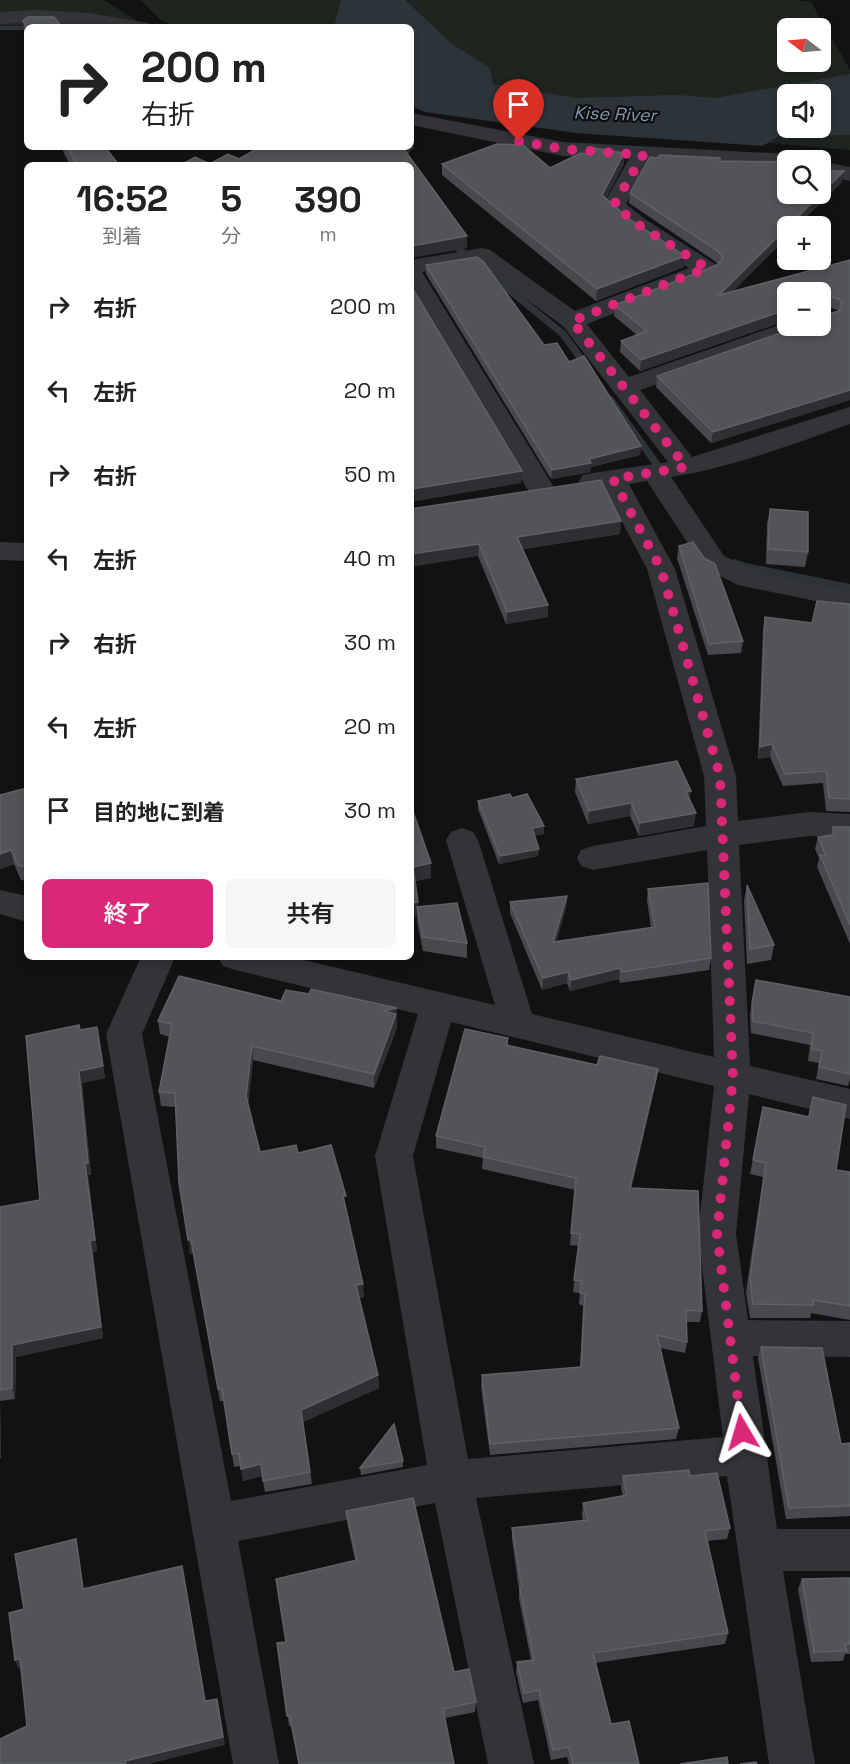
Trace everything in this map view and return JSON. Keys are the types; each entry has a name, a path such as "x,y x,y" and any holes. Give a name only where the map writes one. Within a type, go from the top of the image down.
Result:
{"street":[{"path":"127,7 151,24"},
{"path":"0,18 37,15 95,19 124,24"},
{"path":"414,119 563,149 777,161"},
{"path":"572,321 707,268 637,224 614,205 643,155"},
{"path":"831,170 850,174"},
{"path":"414,266 482,255 572,321 686,467"},
{"path":"414,279 548,488 686,467 781,439 850,415"},
{"path":"625,387 777,334"},
{"path":"655,473 714,562 748,579 850,599"},
{"path":"613,479 661,569 720,776 733,1077 717,1234 744,1455 792,1764"},
{"path":"0,550 24,552"},
{"path":"593,858 723,835 808,824 850,826"},
{"path":"462,840 518,1024"},
{"path":"0,902 24,908"},
{"path":"157,960 124,1034 256,1764"},
{"path":"248,960 850,1104"},
{"path":"439,1004 394,1156 451,1480 511,1764"},
{"path":"730,1338 850,1339"},
{"path":"214,1525 451,1480 744,1455"},
{"path":"758,1550 850,1550"}],"shaded area":[{"path":"0,0 104,0 142,24 24,24 24,26 0,26"},
{"path":"140,0 795,0 811,2 820,18 777,18 777,72 831,72 831,37 850,70 850,150 432,113 414,39 414,24 170,24 162,21"}],"water":[{"name":"Kise River","path":"341,0 405,0 452,44 490,68 493,84 575,98 677,95 715,98 777,87 777,137 763,146 576,133 425,112 414,107 414,24 335,24"},
{"path":"850,74 850,135 831,135 831,84 794,84"}],"building":[{"path":"28,17 54,17 60,24 25,24 23,21"},
{"path":"497,144 523,145 550,168 581,153 585,154 593,148 624,153 602,195 629,219 685,256 597,289 442,164"},
{"path":"69,150 107,150 117,162 75,162"},
{"path":"255,150 404,150 413,162 214,162 228,154 239,159"},
{"path":"660,155 720,158 720,161 777,162 777,204 811,204 799,216 777,216 777,237 719,295 813,270 831,270 831,265 850,260 850,390 713,432 657,376 777,334 831,336 831,313 839,311 842,304 839,299 831,297 831,282 777,282 777,313 641,360 621,341 647,331 615,305 717,265 723,258 718,251 630,193 650,157 657,158"},
{"path":"195,157 206,162 186,162"},
{"path":"414,163 467,236 414,245"},
{"path":"831,171 844,171 831,184"},
{"path":"477,257 483,261 544,345 557,343 569,362 584,356 641,446 589,459 591,463 552,470 426,265"},
{"path":"414,291 522,471 414,489"},
{"path":"601,480 621,521 517,537 548,605 507,612 479,544 414,554 414,509"},
{"path":"770,509 808,512 808,552 768,549"},
{"path":"693,542 704,558 715,564 743,641 709,644 679,546"},
{"path":"817,601 850,604 850,799 829,798 826,771 785,774 772,744 760,747 765,617 812,623"},
{"path":"677,761 691,791 686,792 696,813 640,823 631,803 589,811 576,779"},
{"path":"24,789 24,866 18,865 11,850 0,854 0,795"},
{"path":"510,794 512,798 527,794 544,826 532,828 539,849 500,856 478,801"},
{"path":"414,815 431,863 414,867"},
{"path":"833,827 850,827 850,925 820,855 826,856 818,837 834,835"},
{"path":"414,874 418,902 414,903"},
{"path":"708,883 711,958 622,972 620,968 571,980 568,972 543,978 510,902 567,896 553,942 655,927 648,889"},
{"path":"747,885 774,945 750,949"},
{"path":"457,903 467,943 423,937 417,907"},
{"path":"179,976 281,1001 286,990 309,994 311,989 397,1008 383,1011 396,1014 374,1074 252,1046 246,1096 260,1152 296,1145 298,1153 331,1145 346,1196 343,1196 363,1284 356,1285 378,1375 301,1410 310,1472 263,1481 261,1464 241,1469 239,1453 232,1454 222,1389 218,1389 179,1183 175,1093 159,1092 172,1024 158,1021"},
{"path":"756,980 850,997 850,1074 819,1067 822,1051 811,1049 813,1033 753,1021 752,1003"},
{"path":"79,1025 80,1030 97,1027 103,1066 79,1071 88,1163 85,1163 95,1240 90,1240 101,1327 12,1345 12,1388 0,1390 0,1207 40,1200 26,1036"},
{"path":"465,1029 508,1038 506,1045 597,1065 600,1056 658,1069 630,1188 698,1191 702,1311 686,1310 687,1342 657,1335 679,1428 490,1444 482,1375 581,1367 585,1294 580,1293 582,1281 574,1280 580,1234 571,1233 576,1178 483,1157 485,1147 436,1136"},
{"path":"813,1097 846,1105 836,1170 850,1172 850,1306 813,1300 814,1305 753,1304 750,1279 766,1163 753,1160 763,1107 809,1117"},
{"path":"761,1347 822,1348 841,1444 850,1443 850,1506 789,1508"},
{"path":"394,1424 403,1461 360,1468"},
{"path":"689,1470 690,1476 717,1473 730,1528 705,1531 728,1633 593,1653 611,1724 629,1721 639,1764 573,1764 569,1747 553,1750 539,1690 524,1693 517,1662 534,1660 520,1589 522,1588 512,1528 588,1520 583,1503 627,1495 623,1476"},
{"path":"413,1498 454,1672 469,1669 476,1702 443,1709 454,1764 299,1764 290,1716 287,1716 277,1643 286,1642 276,1579 357,1560 346,1511"},
{"path":"76,1539 83,1589 182,1566 205,1701 217,1699 223,1737 125,1761 126,1764 0,1764 0,1739 27,1726 20,1659 15,1660 9,1613 24,1609 15,1554"},
{"path":"850,1578 850,1644 845,1644 847,1651 814,1652 802,1579"},
{"path":"727,1757 728,1764 680,1764"}],"waterway":[{"path":"0,28 24,28"},
{"path":"448,240 563,334 589,370"},
{"path":"610,399 666,477"},
{"path":"734,562 743,566 850,587"}],"route":[{"path":"519,141 563,149 643,155 614,205 637,224 707,268 572,321 686,467 613,479 661,569 720,776 733,1077 717,1234 742,1432"}]}
